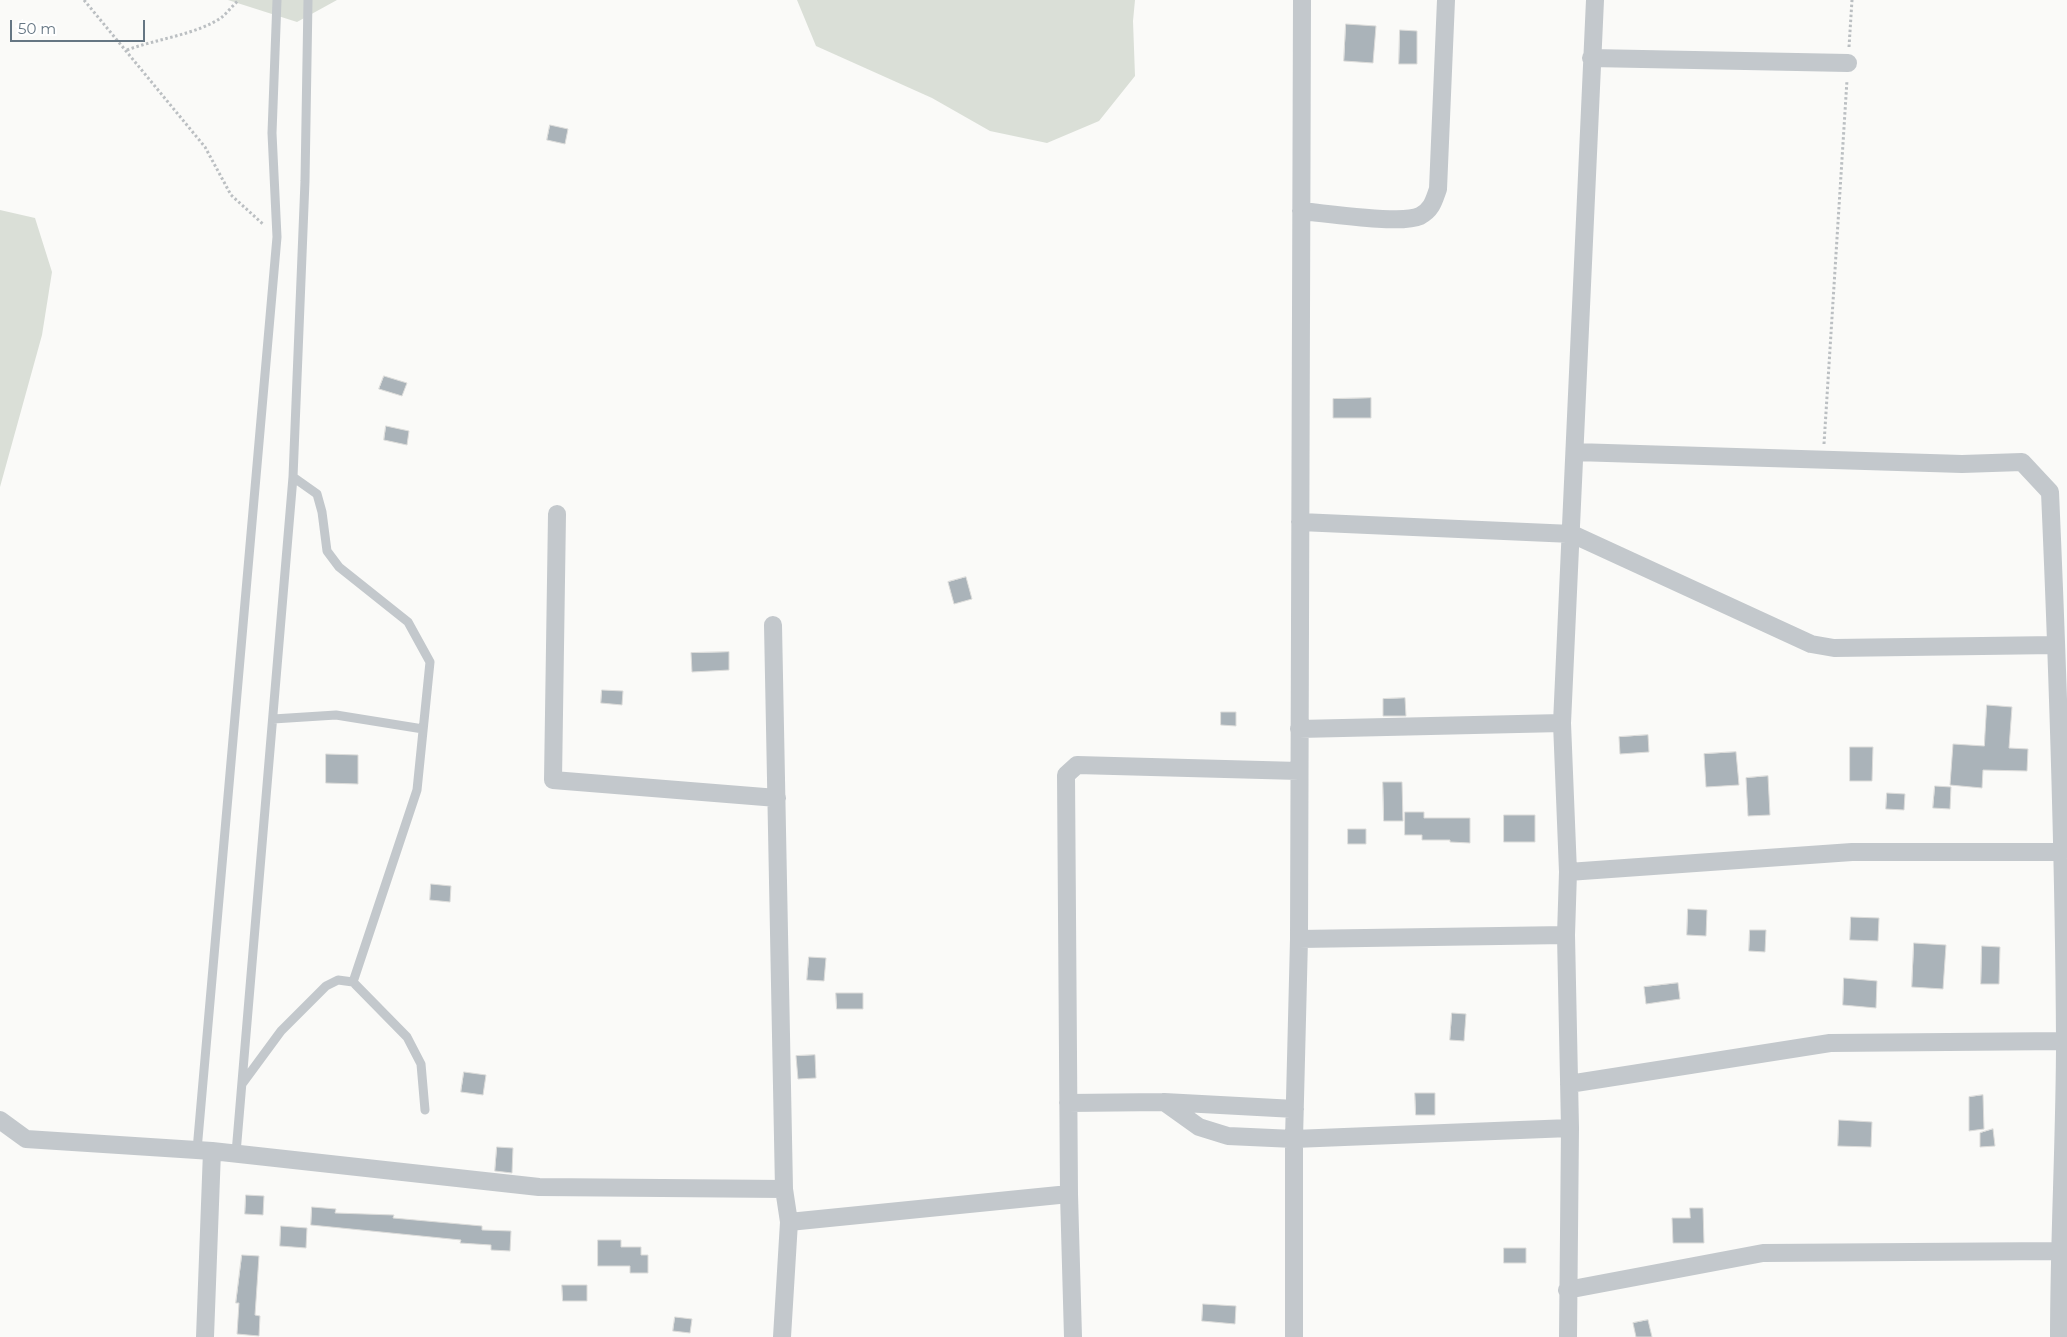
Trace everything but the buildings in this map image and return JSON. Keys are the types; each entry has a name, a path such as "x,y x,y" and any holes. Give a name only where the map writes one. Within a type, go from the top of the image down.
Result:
{"street":[{"path":"1294,1337 1294,1140 1299,939 1302,0"},
{"path":"1301,211 1401,219 1419,217 1433,206 1438,189 1446,0"},
{"path":"1568,1337 1570,1128 1566,935 1568,872 1562,724 1576,452 1595,0"},
{"path":"1592,58 1848,63"},
{"path":"1576,452 1962,464 2022,462 2050,492 2056,645 2065,1041 2059,1251 2059,1337"},
{"path":"558,514 553,780 778,798"},
{"path":"1300,522 1572,534 1811,644 1834,648 2056,645"},
{"path":"773,624 778,798 784,1189 788,1222 782,1337"},
{"path":"1299,729 1562,724"},
{"path":"1073,1337 1069,1194 1066,775 1077,765 1299,771"},
{"path":"1568,872 1852,852 2061,852"},
{"path":"1299,939 1566,935"},
{"path":"1569,1084 1830,1043 2065,1041"},
{"path":"1068,1103 1164,1102 1295,1109"},
{"path":"1164,1102 1199,1127 1228,1136 1294,1140 1570,1128"},
{"path":"0,1120 26,1139 205,1150 539,1187 784,1189"},
{"path":"205,1150 205,1337"},
{"path":"788,1222 1069,1194"},
{"path":"1567,1290 1763,1253 2059,1251"}],"lane":[{"path":"205,1150 276,237 272,133 277,0"},
{"path":"236,1154 293,477 305,181 308,0"},
{"path":"293,477 317,494 322,512 327,550 339,566 408,622 430,662 417,790 353,982"},
{"path":"272,719 336,715 424,729"},
{"path":"242,1084 281,1031 326,986 338,980 353,982 407,1037 421,1064 425,1110"}],"path":[{"path":"84,0 205,147 231,195 276,237"},
{"path":"127,50 155,40 193,31 222,16 239,0"},
{"path":"1823,460 1852,0"}],"shaded area":[{"path":"228,0 337,0 297,22"},
{"path":"797,0 1135,0 1133,21 1135,76 1099,121 1047,143 990,131 932,98 816,46"},
{"path":"0,210 35,218 52,272 42,335 0,487"}]}
